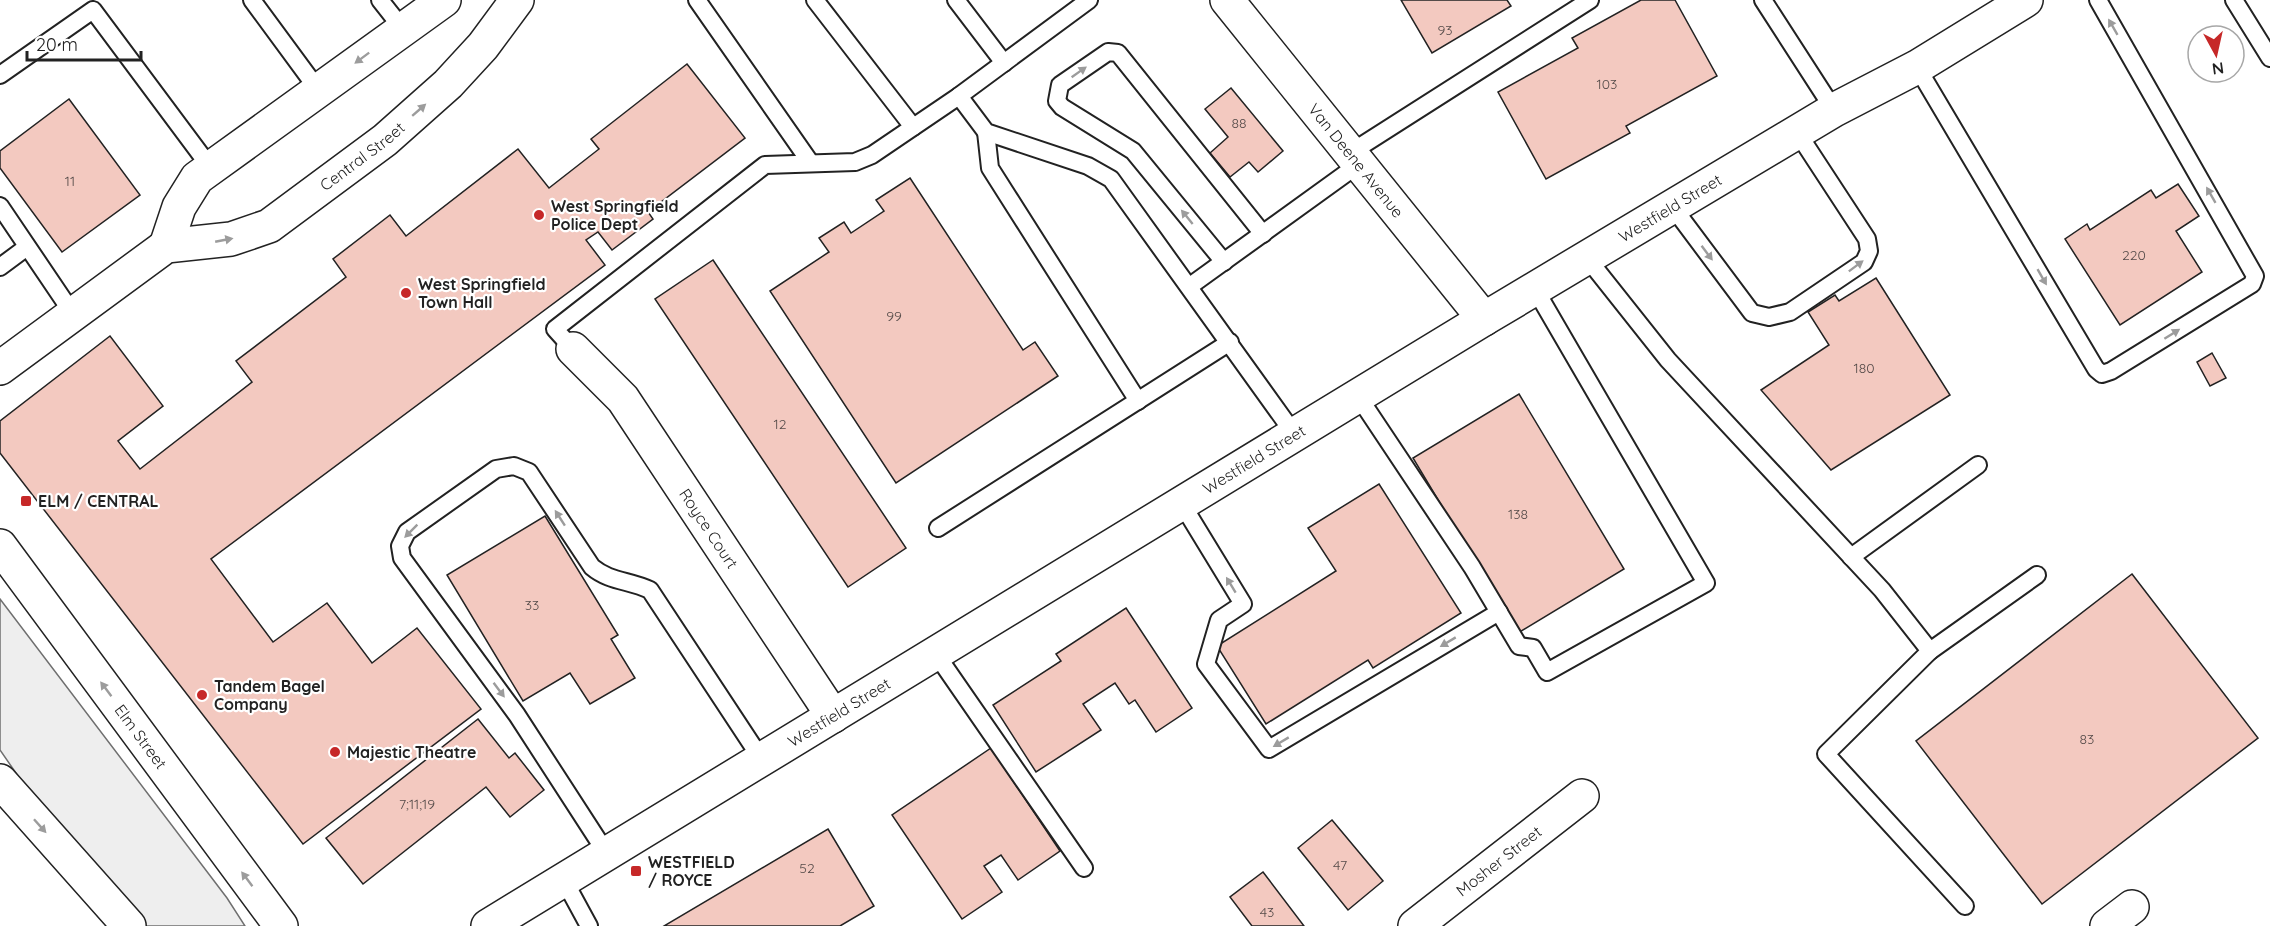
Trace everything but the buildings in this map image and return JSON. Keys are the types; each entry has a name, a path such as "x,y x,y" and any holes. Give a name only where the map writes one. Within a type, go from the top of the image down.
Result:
{"main road":[{"path":"0,368 166,246 188,189 210,167 444,0"},
{"name":"Central Street","path":"166,246 231,239 269,226 386,140 448,84 483,46 517,0"},
{"name":"Van Deene Avenue","path":"1227,0 1484,320"},
{"name":"Westfield Street","path":"488,926 1672,206 1834,110 1917,67 2026,0"},
{"name":"Royce Court","path":"573,349 623,399 834,716"},
{"name":"Elm Street","path":"0,546 282,926"},
{"path":"0,782 129,926"},
{"name":"Mosher Street","path":"1415,926 1582,796"}],"lane":[{"path":"252,0 319,91"},
{"path":"380,0 402,28"},
{"path":"697,0 810,162"},
{"path":"815,0 913,127"},
{"path":"956,0 1004,63"},
{"path":"1190,286 1263,234 1355,159 1590,0"},
{"path":"1763,0 1834,110"},
{"path":"1917,67 2096,369 2102,374 2111,371 2252,284 2255,276 2098,0"},
{"path":"2234,0 2270,58"},
{"path":"573,349 555,329 765,165 855,162 872,155 959,96 1084,1"},
{"path":"0,75 93,10 210,167"},
{"path":"1224,262 1133,151 1062,107 1057,101 1060,85 1108,51 1118,53 1263,234"},
{"path":"959,96 986,132 990,168 1138,401"},
{"path":"986,132 1088,166 1111,179 1295,435"},
{"path":"1672,206 1752,313 1769,317 1790,312 1864,262 1869,251 1867,239 1797,132"},
{"path":"0,206 73,314"},
{"path":"0,267 27,247"},
{"path":"1587,258 1668,360 1882,590 1930,651"},
{"path":"1359,396 1519,646 1533,648 1547,672 1706,583 1535,289"},
{"path":"938,528 1230,342"},
{"path":"1851,557 1978,465"},
{"path":"607,854 517,715 402,558 400,546 407,532 496,469 514,466 529,472 592,567 604,577 638,584 650,590 762,760"},
{"path":"1182,504 1243,604 1219,620 1206,664 1269,749 1499,612"},
{"path":"1965,906 1826,754 1930,651 2037,575"},
{"path":"936,654 1084,868"},
{"path":"564,880 589,926"}],"shaded area":[{"path":"0,599 227,898 245,926 122,926 0,750"}],"place":[{"name":"West Springfield Police Dept","path":"539,215"},
{"name":"West Springfield Town Hall","path":"406,293"},
{"name":"ELM / CENTRAL","path":"26,501"},
{"name":"Tandem Bagel Company","path":"202,695"},
{"name":"Majestic Theatre","path":"335,752"},
{"name":"WESTFIELD / ROYCE","path":"636,871"}]}
